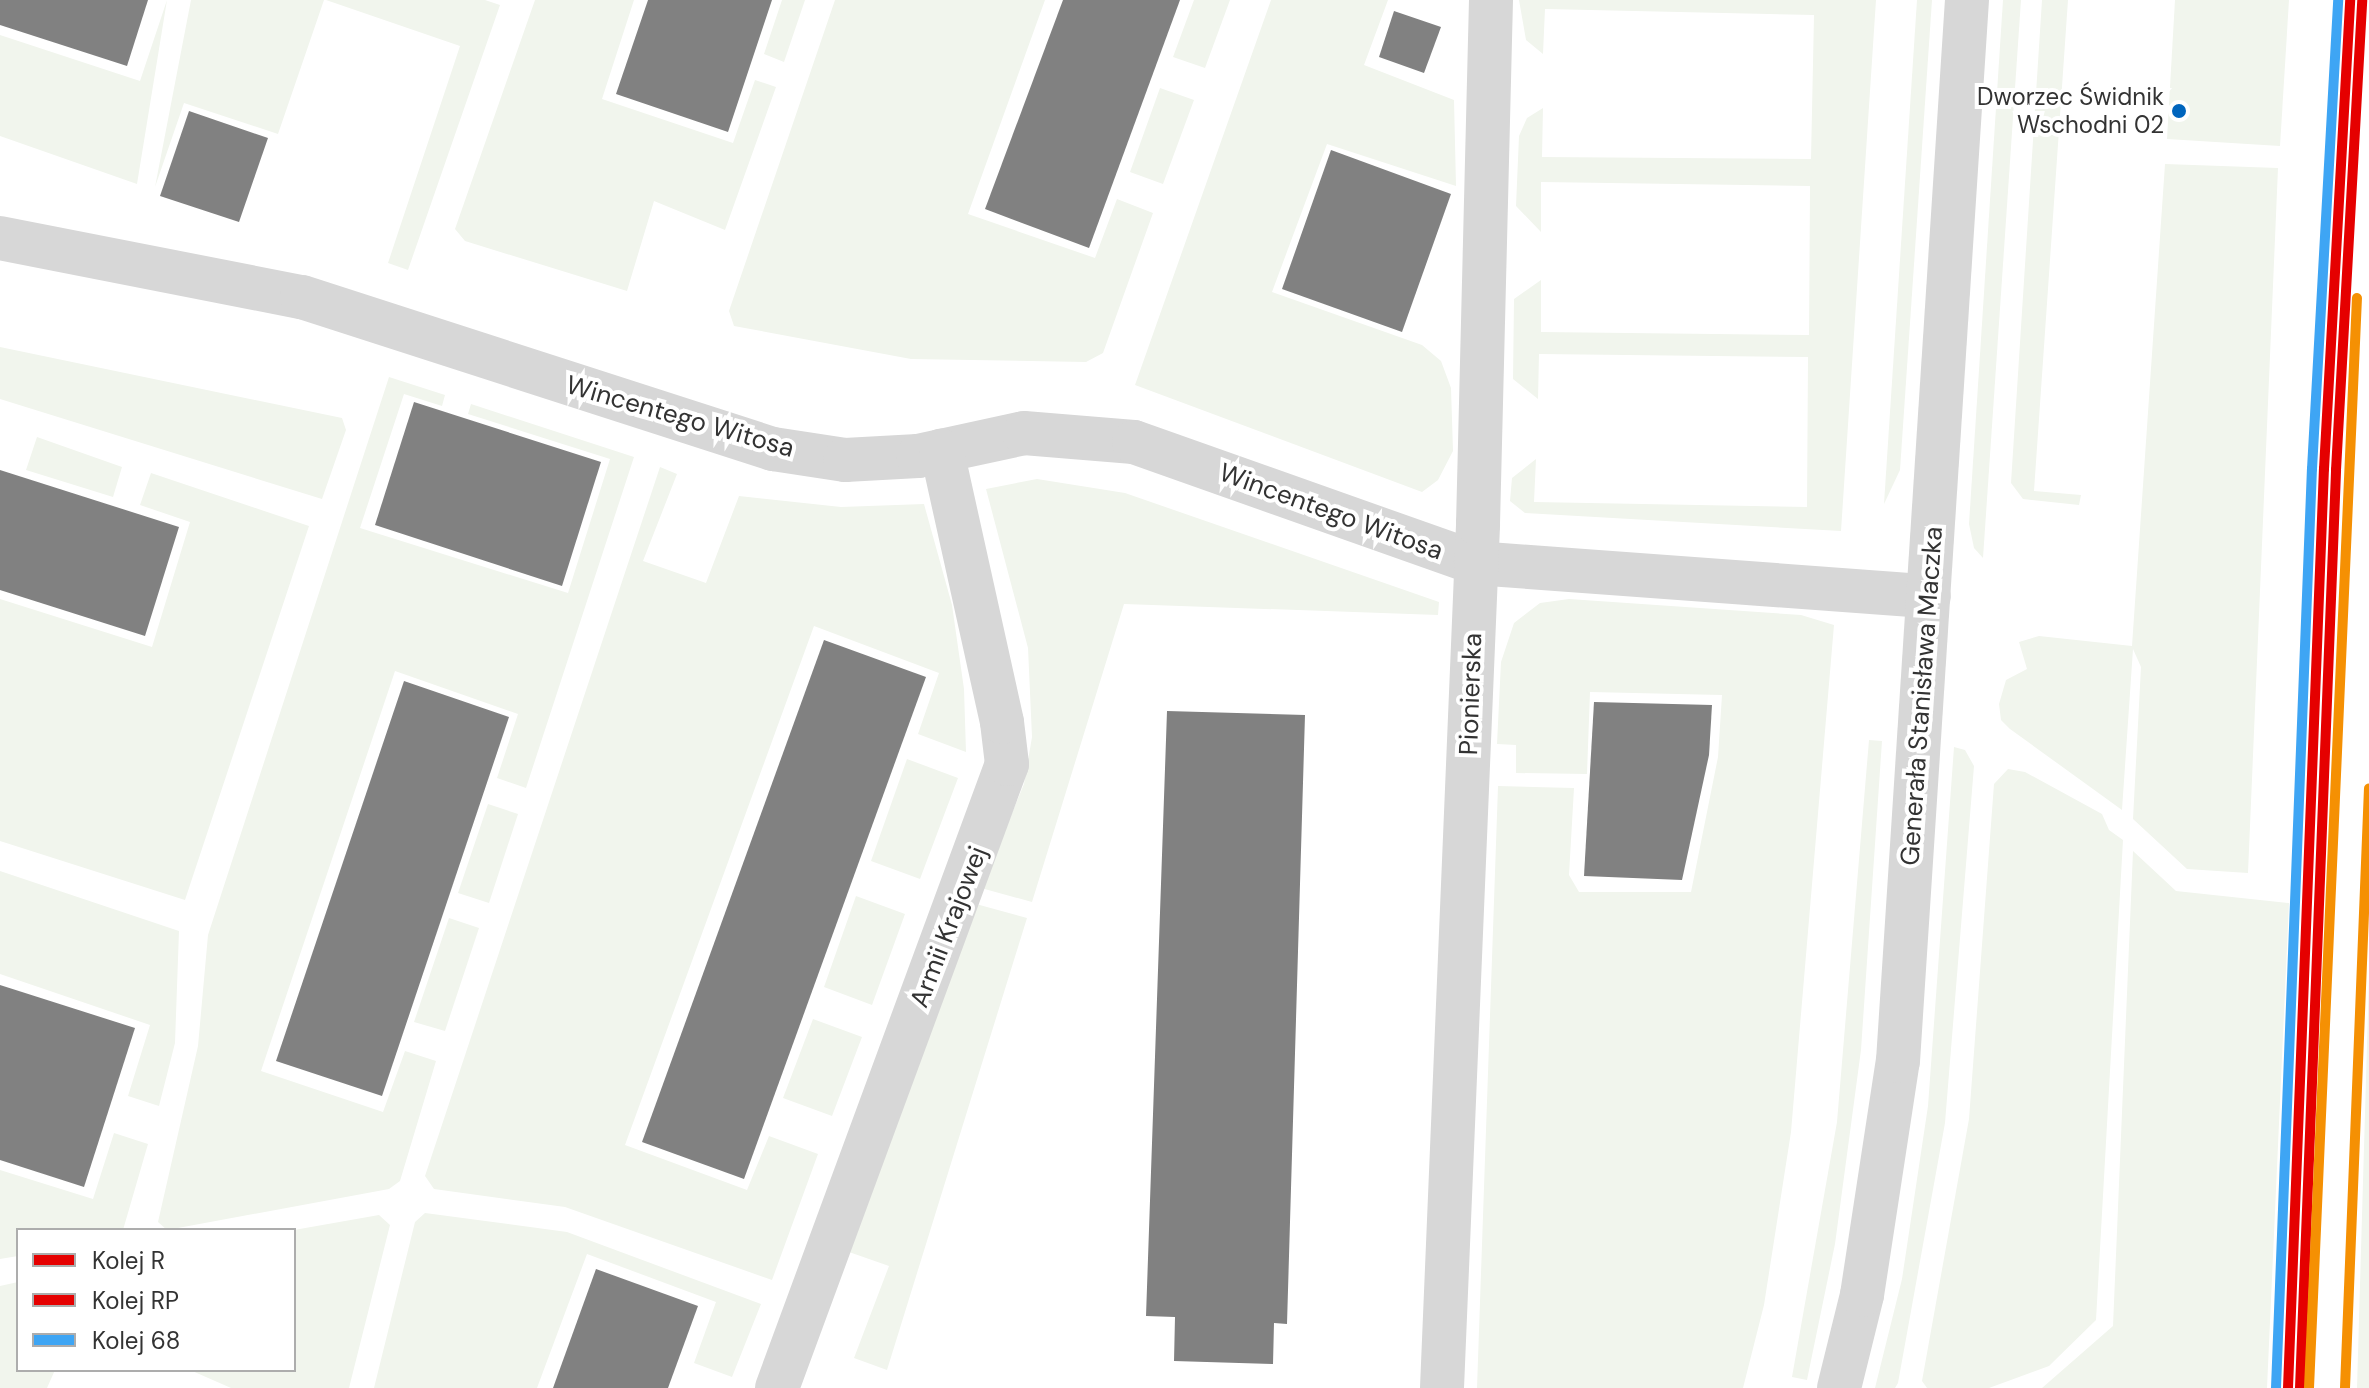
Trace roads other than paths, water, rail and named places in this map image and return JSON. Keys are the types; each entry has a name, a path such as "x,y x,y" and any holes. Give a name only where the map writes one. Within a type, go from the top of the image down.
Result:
{"street":[{"name":"Pionierska","path":"1442,1388 1475,563 1491,0"},
{"name":"Generała Stanisława Maczka","path":"1839,1388 1862,1295 1898,1061 1967,0"},
{"name":"Wincentego Witosa","path":"0,238 302,297 773,449 845,460 942,451 1024,433 1134,442 1475,563 1929,596"},
{"name":"Armii Krajowej","path":"777,1388 1007,764 1002,722 942,451"}],"rail line":[{"name":"68","path":"2276,1388 2312,469 2338,0"},
{"name":"R","path":"2288,1388 2324,469 2350,0"},
{"name":"RP","path":"2300,1388 2336,470 2362,1"}],"place":[{"name":"Dworzec Świdnik Wschodni 02","path":"2179,111"}]}
